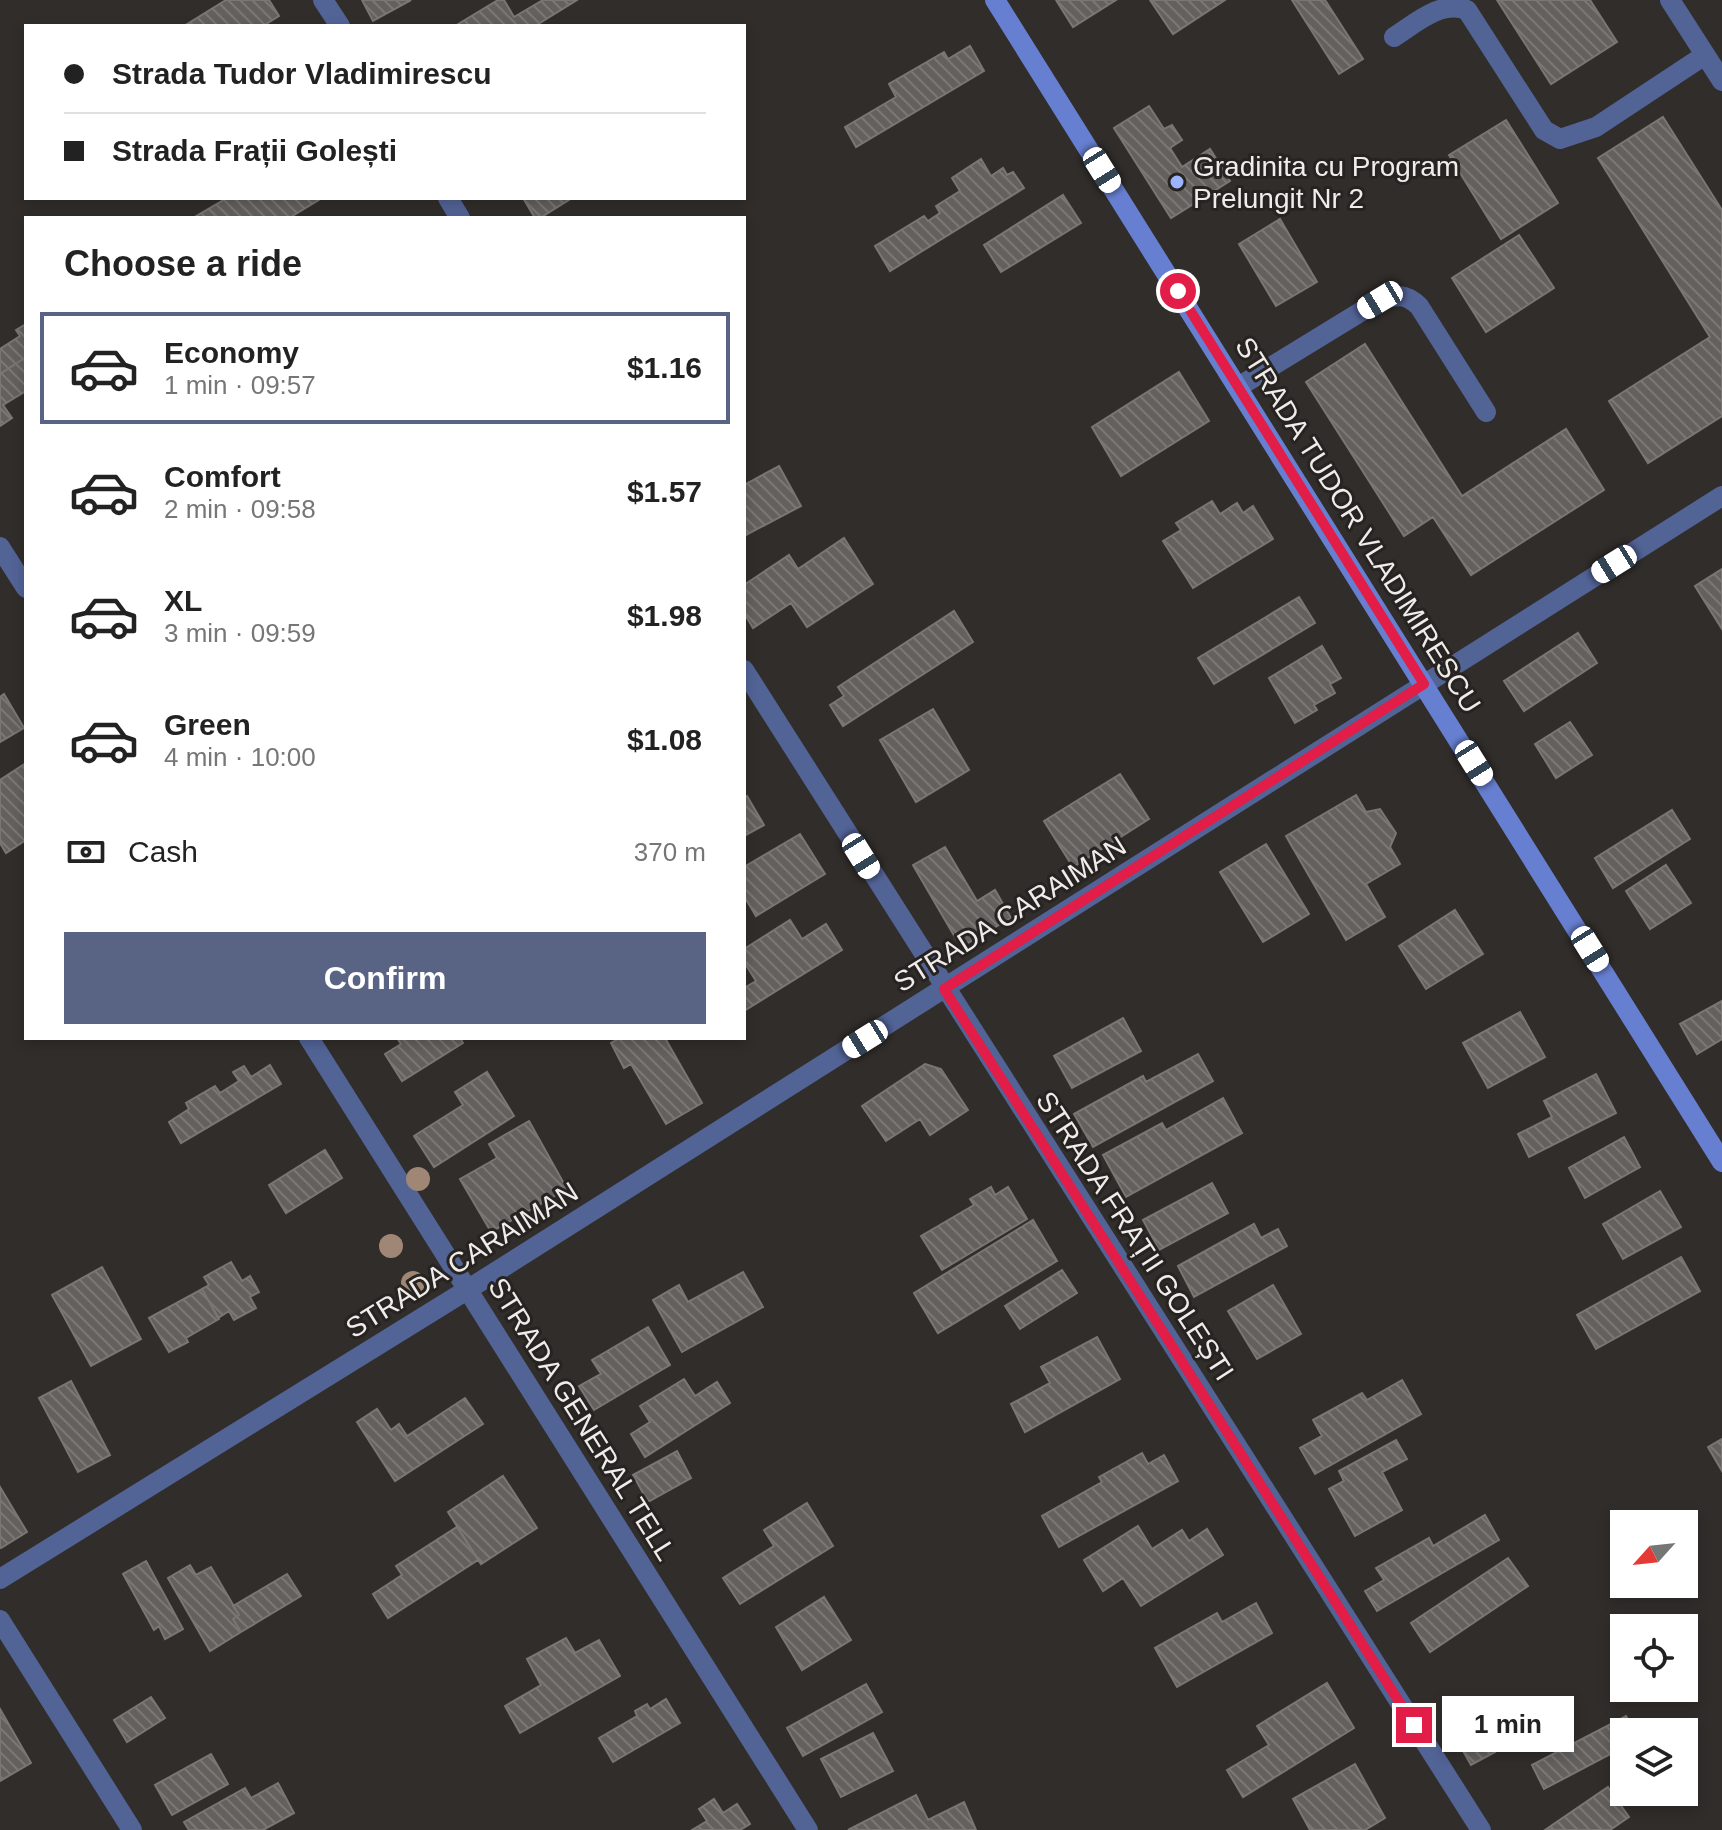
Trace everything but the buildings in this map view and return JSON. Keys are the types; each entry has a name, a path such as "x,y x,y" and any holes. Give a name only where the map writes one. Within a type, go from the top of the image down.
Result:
{"street":[{"path":"323,0 339,24"},
{"name":"STRADA TUDOR VLADIMIRESCU","path":"995,0 1722,1162"},
{"path":"1670,0 1722,81"},
{"path":"1394,37 1440,8 1454,5 1467,10 1544,130 1560,139 1596,127 1705,55"},
{"path":"1238,387 1380,300 1398,295 1409,297 1419,306 1486,412"},
{"name":"STRADA CARAIMAN","path":"0,1579 467,1290 1722,496"},
{"path":"0,547 24,585"},
{"name":"STRADA FRAȚII GOLEȘTI","path":"746,673 1481,1830"},
{"name":"STRADA GENERAL TELL","path":"310,1040 808,1830"},
{"path":"0,1620 132,1830"}],"place":[{"name":"Gradinita cu Program Prelungit Nr 2","path":"1177,182"}],"route":[{"path":"1178,291 1424,684 944,989 1414,1725"}]}
